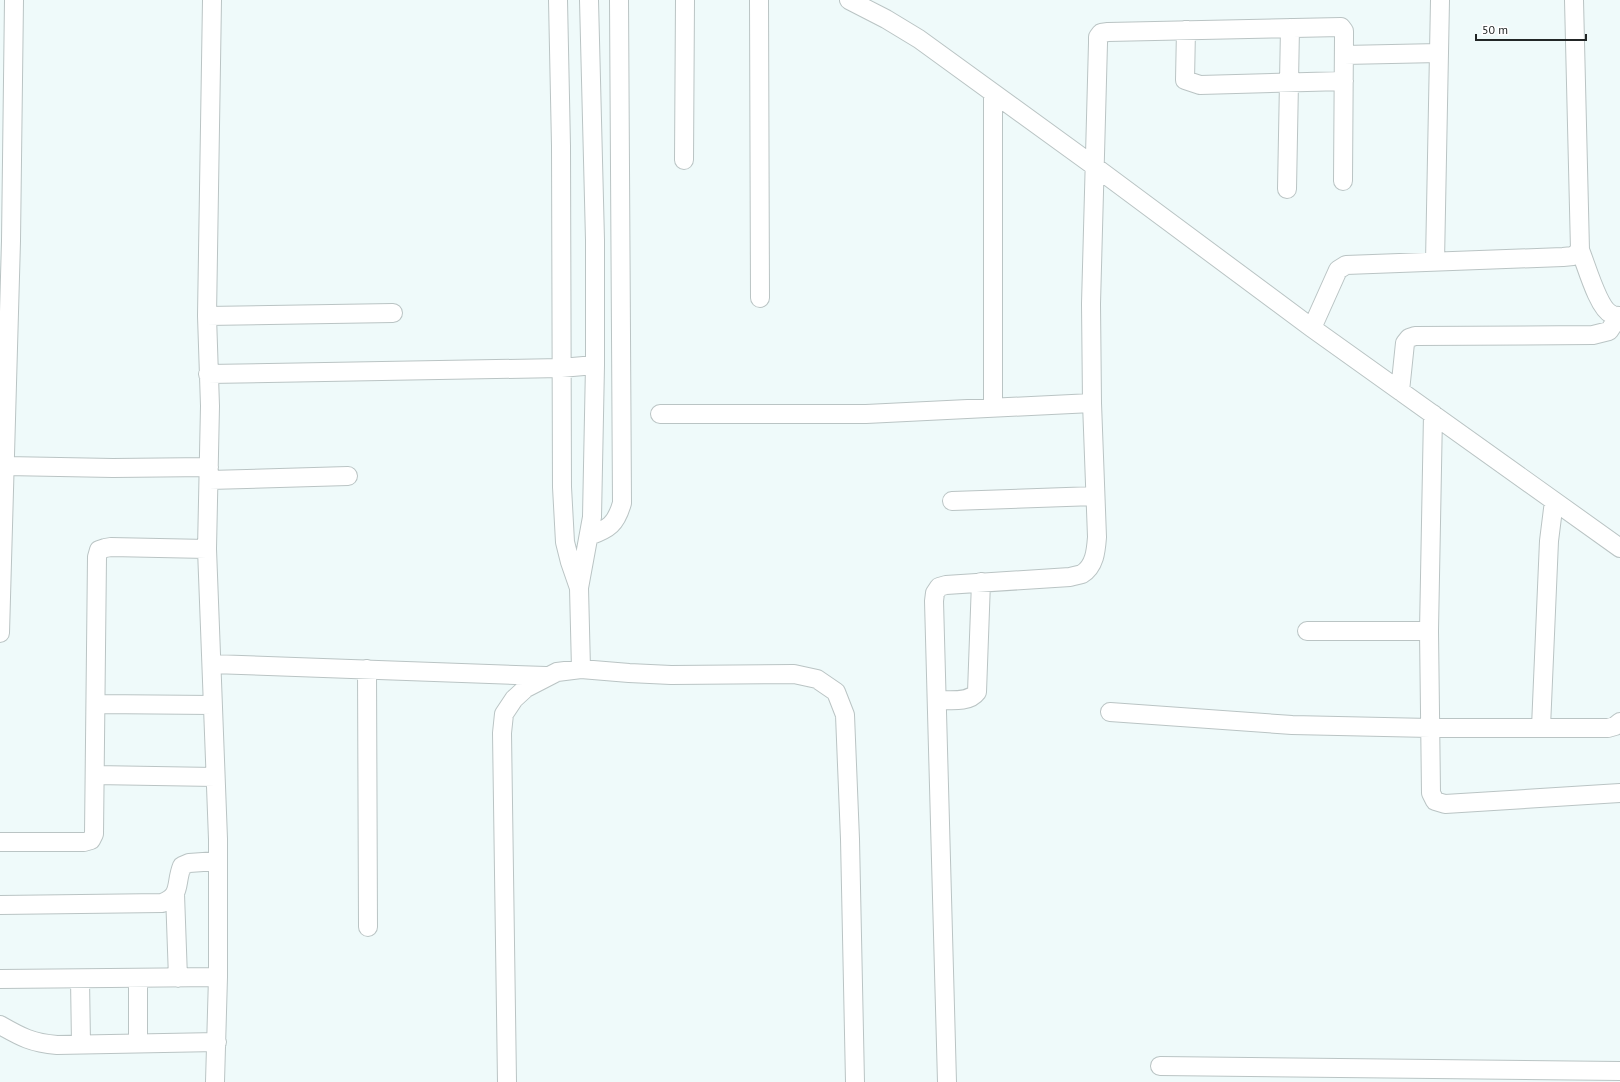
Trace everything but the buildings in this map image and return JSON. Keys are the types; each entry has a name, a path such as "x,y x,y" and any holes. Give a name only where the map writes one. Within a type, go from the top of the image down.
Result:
{"street":[{"path":"0,633 2,494 6,466 5,302 14,0"},
{"path":"212,0 207,316 209,473 207,549 218,839 218,977 215,1082"},
{"path":"558,0 561,146 562,473 566,542 570,562 579,588"},
{"path":"582,669 579,588 590,536 592,517 595,365 595,240 589,0"},
{"path":"590,536 613,524 619,515 622,503 619,0"},
{"path":"684,160 685,0"},
{"path":"760,0 760,298"},
{"path":"849,0 886,19 919,40 1094,166 1312,328 1620,548"},
{"path":"1435,262 1440,0"},
{"path":"1400,391 1405,343 1409,338 1415,336 1601,334 1609,331 1620,316 1610,314 1605,309 1598,297 1580,250 1576,1"},
{"path":"947,1082 935,593 938,587 946,585 1070,577 1082,574 1089,566 1095,554 1097,537 1092,403 1091,304 1098,37 1101,33 1108,32 1341,27 1344,31 1344,181"},
{"path":"1287,189 1290,28"},
{"path":"1186,30 1185,80 1190,83 1200,85 1344,81"},
{"path":"590,39 620,38"},
{"path":"1344,55 1439,53"},
{"path":"993,93 994,408"},
{"path":"1312,328 1338,270 1346,265 1563,257 1573,256 1580,250"},
{"path":"207,316 393,313"},
{"path":"208,374 561,368 595,365"},
{"path":"660,414 866,414 1092,403"},
{"path":"1433,414 1429,631 1431,793 1435,801 1445,804 1620,793"},
{"path":"6,466 348,476"},
{"path":"952,501 1095,496"},
{"path":"1541,727 1549,541 1554,501"},
{"path":"0,842 84,842 91,840 94,834 96,557 99,550 111,547 207,549"},
{"path":"938,700 967,699 974,696 977,692 981,582"},
{"path":"1307,630 1429,631"},
{"path":"212,664 547,676"},
{"path":"367,669 368,927"},
{"path":"507,1082 502,733 504,714 514,699 526,688 557,672 582,669 671,675 794,674 817,679 836,692 845,715 850,839 855,1082"},
{"path":"96,704 213,705"},
{"path":"1110,712 1292,724 1430,728 1608,728 1615,726 1620,722"},
{"path":"95,775 215,777"},
{"path":"178,978 175,894 182,866 189,863 217,861"},
{"path":"0,905 154,904 171,900 175,894"},
{"path":"0,979 218,977"},
{"path":"138,978 138,1042"},
{"path":"80,979 81,1044"},
{"path":"0,1025 30,1041 41,1044 217,1042"},
{"path":"1160,1066 1443,1076 1620,1071"}]}
